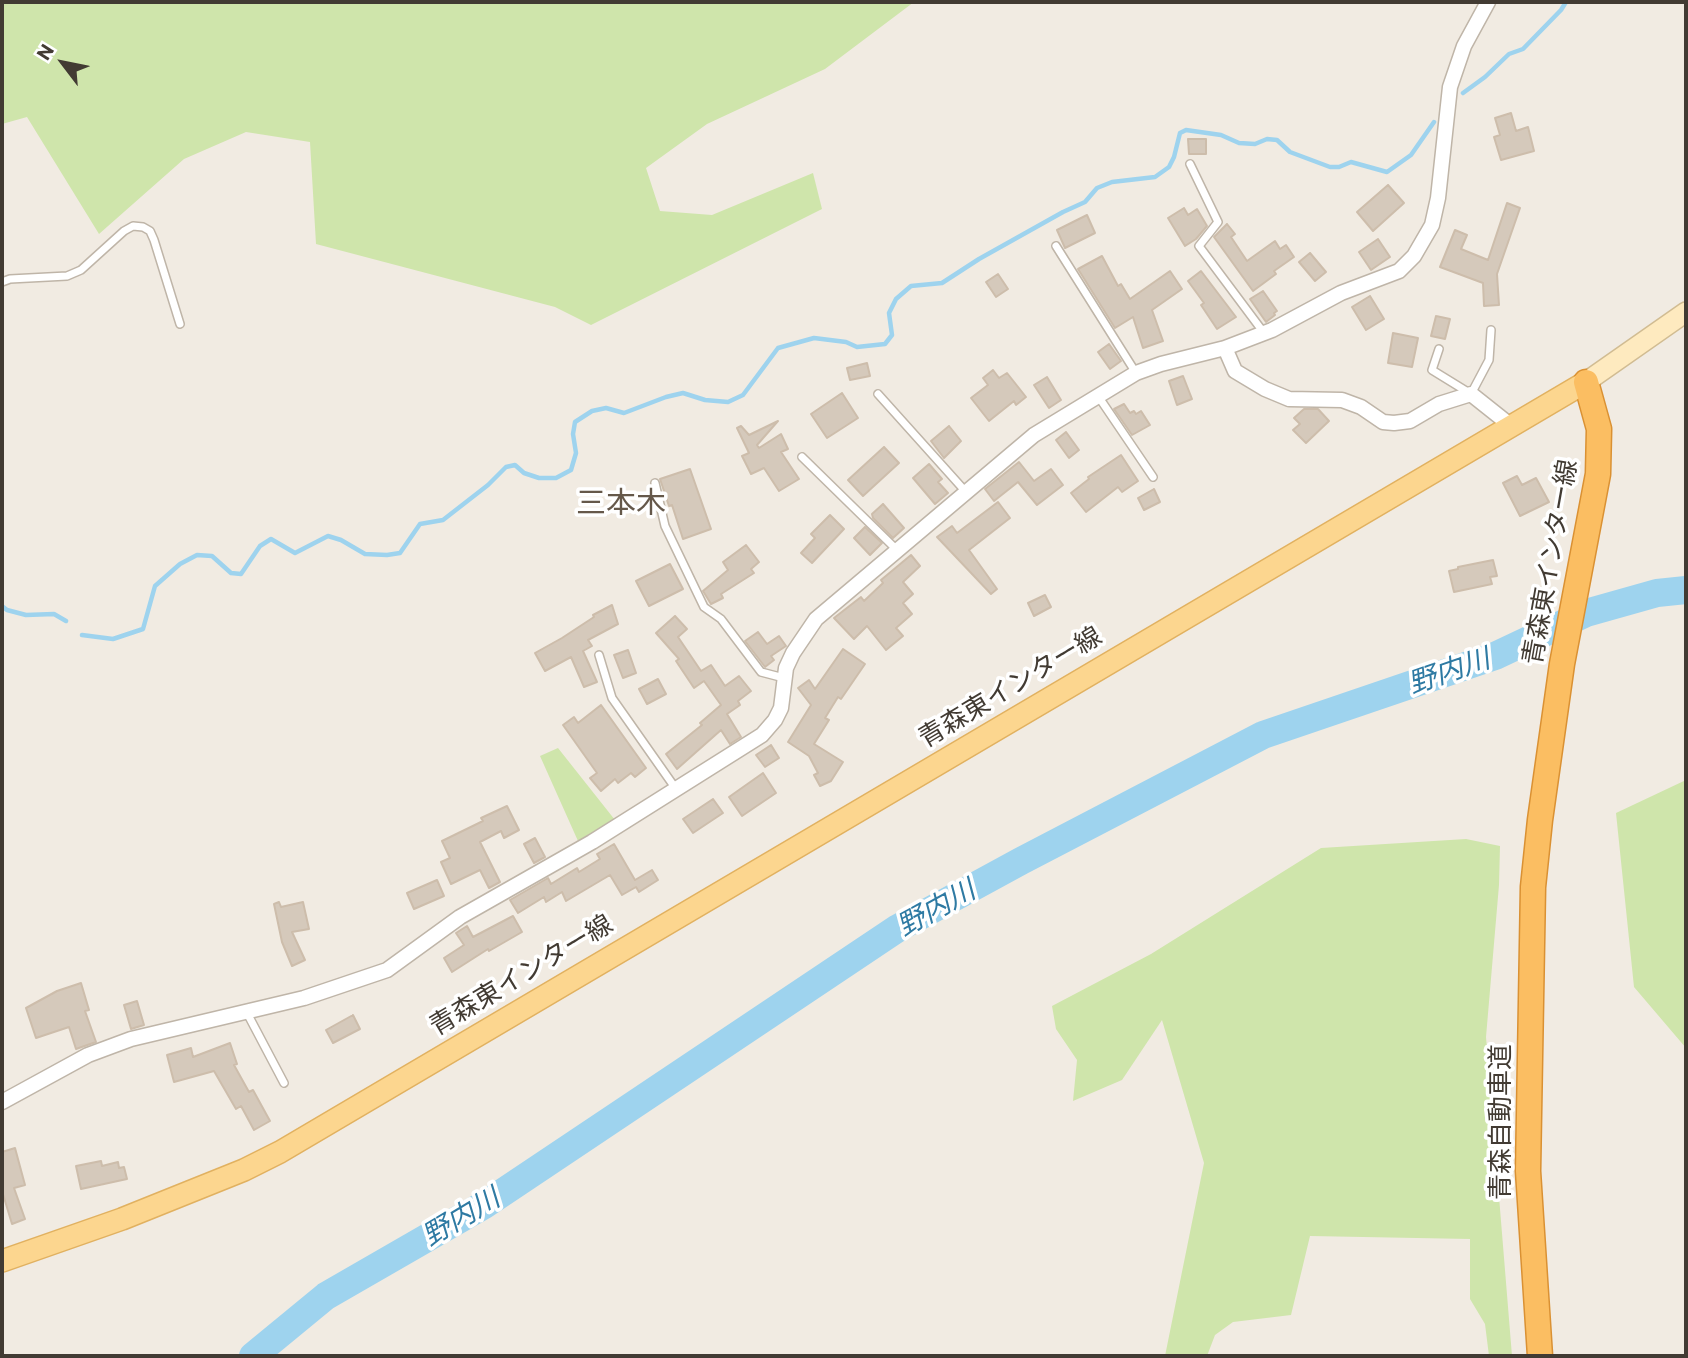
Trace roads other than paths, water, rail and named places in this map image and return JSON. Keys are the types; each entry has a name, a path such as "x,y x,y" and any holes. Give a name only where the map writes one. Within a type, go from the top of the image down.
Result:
{"highway":[{"name":"青森東インター線","path":"1533,887 1562,664 1598,474 1600,442 1597,417 1586,382"},
{"name":"青森自動車道","path":"1533,887 1528,1171 1540,1356"}],"main road":[{"path":"1586,382 1686,313"},
{"name":"青森東インター線","path":"2,1261 122,1219 244,1170 280,1152 1586,382"}],"street":[{"path":"2,1102 88,1055 131,1039 304,998 387,970 460,917 592,842 762,735 781,708 785,678 793,653 817,620 1034,435 1136,373 1225,348 1264,333 1341,293 1399,271 1414,256 1432,225 1438,198 1450,87 1464,46 1488,2"},
{"path":"1225,348 1235,371 1265,389 1289,399 1342,400 1361,407 1383,422 1394,423 1410,421 1439,404 1471,394 1510,425"}],"lane":[{"path":"1190,163 1218,222 1199,246 1264,333"},
{"path":"2,282 10,279 67,275 81,270 124,231 133,226 143,227 150,231 154,240 180,324"},
{"path":"1056,246 1136,373"},
{"path":"1439,349 1432,370 1471,394 1489,360 1491,330"},
{"path":"878,394 966,492"},
{"path":"1097,395 1153,477"},
{"path":"802,457 897,551"},
{"path":"655,483 665,526 704,607 721,619 761,672 785,678"},
{"path":"599,655 612,698 676,789"},
{"path":"246,1012 284,1083"}],"waterway":[{"path":"1463,93 1509,54 1523,49 1566,2"},
{"path":"82,635 113,639 143,629 155,586 180,564 197,555 212,556 231,573 241,574 260,546 271,539 295,553 328,536 365,554 400,553 420,524 443,520 488,485 506,467 515,465 524,473 539,478 556,478 571,470 576,453 573,434 575,422 592,411 606,408 624,413 683,393 705,400 728,402 743,395 778,348 814,338 846,342 857,347 885,344 892,335 889,313 896,299 911,286 942,283 979,259 1085,202 1097,188 1112,182 1155,177 1169,167 1180,133 1186,130 1221,135 1239,143 1255,144 1267,139 1277,140 1290,152 1330,167 1351,162 1387,172 1411,155 1434,122"},
{"name":"野内川","path":"253,1356 326,1296 484,1205 898,928 1021,861 1263,735 1495,656 1586,613 1657,593 1686,590"},
{"path":"2,606 26,615 54,614 66,621"}],"district":[{"name":"三本木","path":"621,503"}]}
